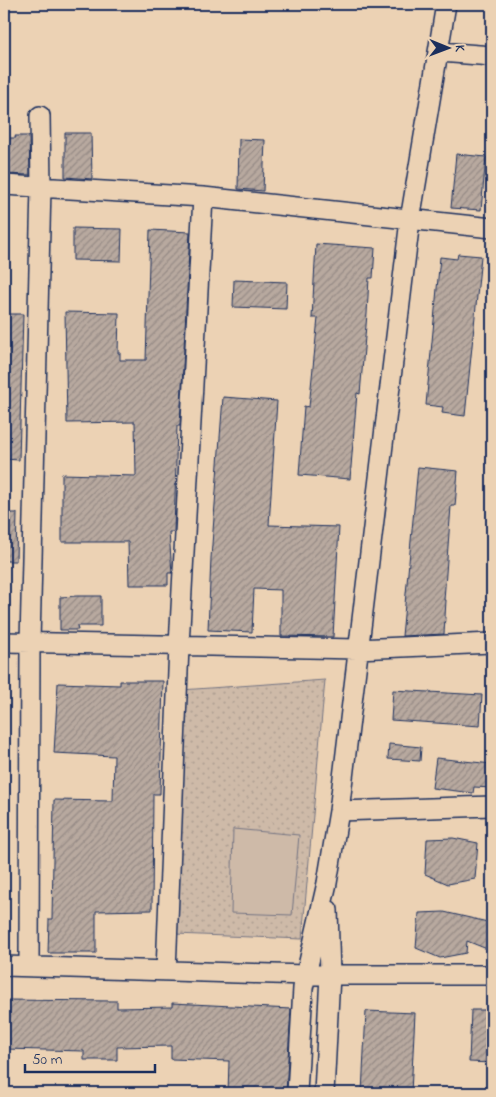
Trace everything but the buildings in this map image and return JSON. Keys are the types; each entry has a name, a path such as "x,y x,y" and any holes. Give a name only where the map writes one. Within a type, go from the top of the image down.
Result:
{"street":[{"path":"297,1093 303,988 327,883 339,811 356,649 410,220 428,108 440,52 446,4"},
{"path":"440,52 492,56"},
{"path":"29,966 30,642 41,187 40,116"},
{"path":"4,185 203,197 492,228"},
{"path":"166,971 179,646 203,197"},
{"path":"4,642 356,649 492,643"},
{"path":"339,811 492,806"},
{"path":"324,1093 330,975 327,883"},
{"path":"4,966 306,975 492,975"}],"shaded area":[{"path":"325,680 302,939 175,934 181,690"},
{"path":"233,829 299,835 292,915 231,913"}]}
